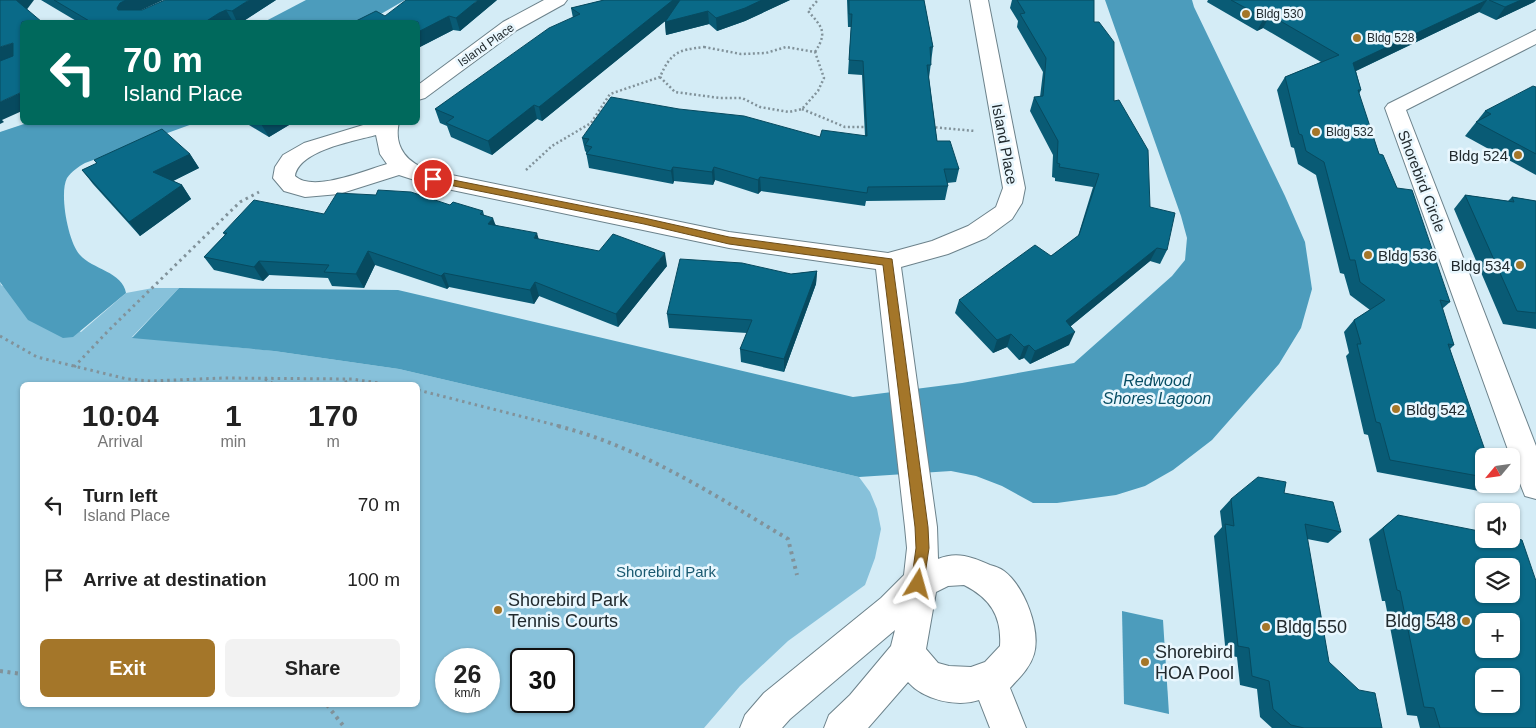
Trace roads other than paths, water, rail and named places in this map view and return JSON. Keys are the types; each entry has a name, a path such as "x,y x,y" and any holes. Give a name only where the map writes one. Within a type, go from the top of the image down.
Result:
{"street":[{"name":"Island Place","path":"420,93 510,26 558,0"},
{"name":"Island Place","path":"400,167 433,179 729,240 888,262 960,241 984,228 1004,213 1010,203 1014,188 979,0"},
{"name":"Shorebird Circle","path":"1536,36 1395,108 1536,486"},
{"path":"386,125 314,147 299,154 286,166 284,178 289,185 296,189 316,191 400,167 390,152 387,136 389,125"},
{"path":"842,728 864,708 906,655 918,603 918,584 923,548 888,262"},
{"path":"758,728 777,706 893,610 918,584 946,571 966,570 992,582 1013,609 1018,636 1017,654 996,677 970,685 950,684 928,678 906,655"},
{"path":"988,679 1008,728"}],"water":[{"path":"306,0 405,0 370,20 268,20"},
{"name":"Redwood Shores Lagoon","path":"1105,0 1192,0 1305,242 1312,289 1301,328 1279,364 1212,440 1173,470 1145,486 1116,495 1057,503 1033,503 1002,486 976,476 951,471 859,477 399,369 274,351 132,338 179,288 398,290 853,397 962,383 1074,363 1172,276 1185,260 1187,238"},
{"path":"21,125 190,125 85,163 75,169 67,178 64,206 76,249 85,260 119,280 124,286 126,293 73,337 63,338 28,320 0,282 0,132"},
{"name":"Shorebird HOA Pool","path":"1122,611 1163,620 1169,714 1124,704"}],"place":[{"name":"Bldg 530","path":"1246,14"},
{"name":"Bldg 528","path":"1357,38"},
{"name":"Bldg 532","path":"1316,132"},
{"name":"Bldg 524","path":"1518,155"},
{"name":"Bldg 536","path":"1368,255"},
{"name":"Bldg 534","path":"1520,265"},
{"name":"Bldg 542","path":"1396,409"},
{"name":"Shorebird Park Tennis Courts","path":"498,610"},
{"name":"Bldg 548","path":"1466,621"},
{"name":"Bldg 550","path":"1266,627"},
{"name":"Shorebird HOA Pool","path":"1145,662"}],"park label":[{"name":"Shorebird Park","path":"666,571"}]}
